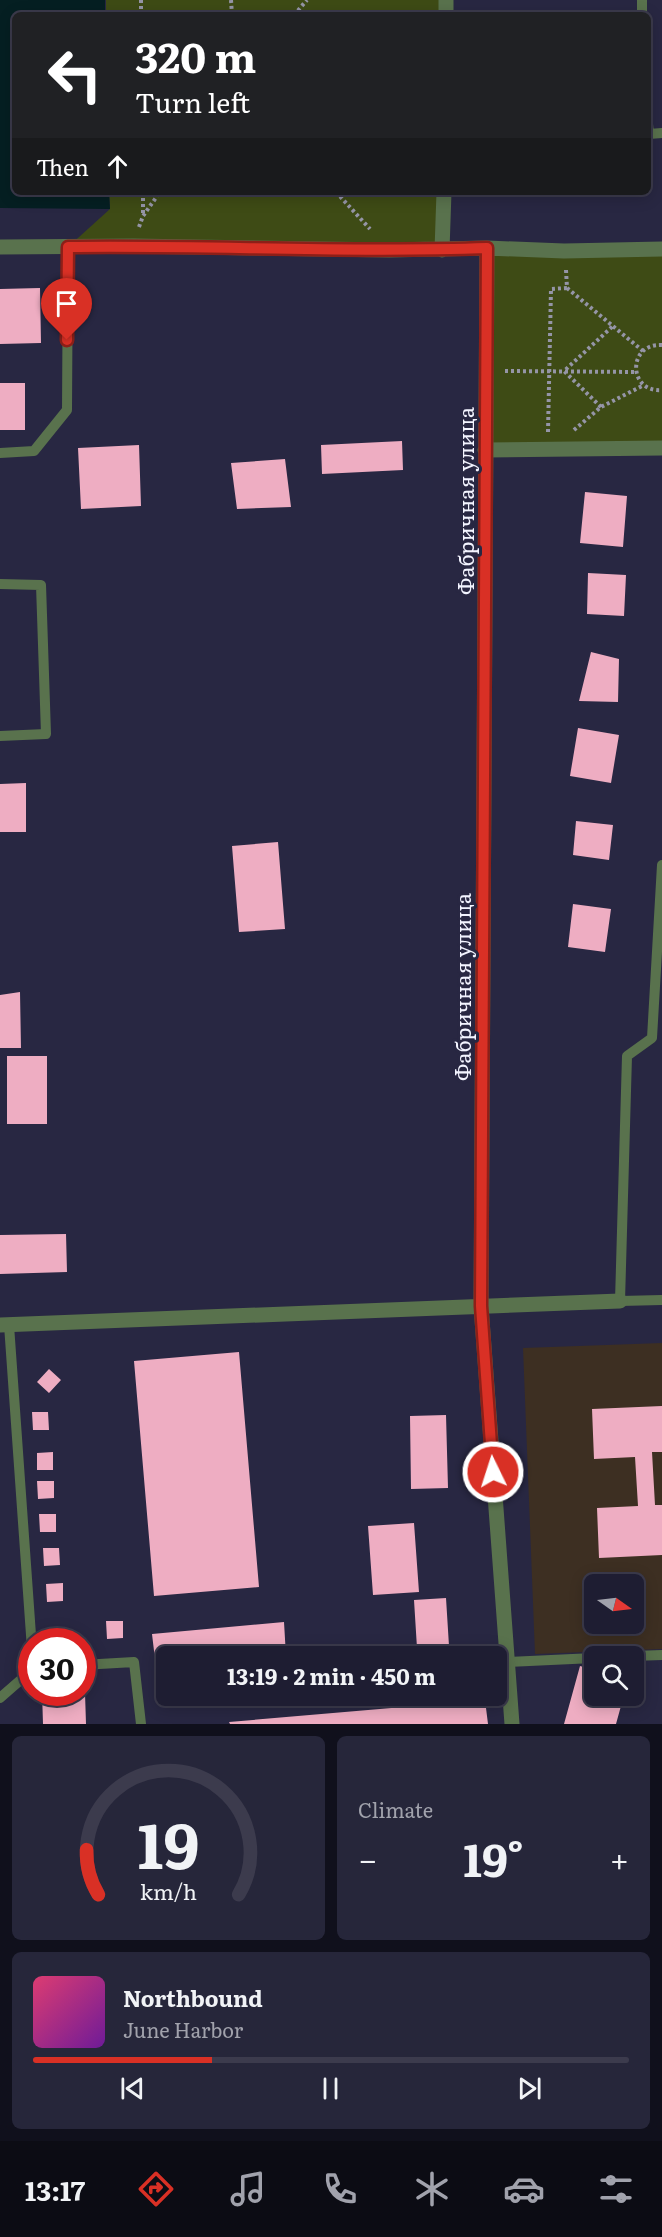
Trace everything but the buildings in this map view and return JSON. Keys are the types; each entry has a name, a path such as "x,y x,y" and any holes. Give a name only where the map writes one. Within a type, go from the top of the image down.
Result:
{"street":[{"path":"442,250 444,195"},
{"path":"0,247 133,246 389,250 487,248 564,251 662,249"},
{"name":"Фабричная улица","path":"487,248 481,1306 505,1646"},
{"path":"485,450 662,448"},
{"path":"5,1325 620,1301"},
{"name":"Фабричная улица","path":"507,1672 512,1724"}],"lane":[{"path":"0,453 34,451 66,410 68,247"},
{"path":"0,584 41,585 46,734 0,735"},
{"path":"662,865 652,1038 627,1056 620,1301 662,1300"},
{"path":"5,1325 30,1628"},
{"path":"644,1656 662,1655"},
{"path":"507,1662 584,1658"},
{"path":"96,1664 134,1662 141,1724"},
{"path":"0,1698 18,1682"}],"path":[{"path":"297,12 307,0"},
{"path":"143,195 143,216"},
{"path":"133,246 143,216 158,195"},
{"path":"339,195 389,250"},
{"path":"564,251 567,288"},
{"path":"548,451 550,289 567,288 643,351"},
{"path":"564,372 613,326"},
{"path":"662,345 649,346 643,351 638,357 636,372 644,384 650,388 662,390"},
{"path":"486,371 636,372"},
{"path":"564,372 601,407"},
{"path":"548,451 601,407 644,384"}],"shaded area":[{"path":"0,0 105,0 105,12 12,12 12,195 109,195 110,209 0,208"},
{"path":"662,1343 662,1649 644,1650 644,1646 584,1646 584,1652 535,1654 523,1348"}],"green space":[{"path":"106,0 446,0 446,12 106,12"},
{"path":"109,195 444,195 442,250 68,247 110,209"},
{"path":"487,248 662,249 662,448 485,450"}],"route":[{"path":"67,340 68,247 389,250 487,248 481,1306 493,1472"}]}
